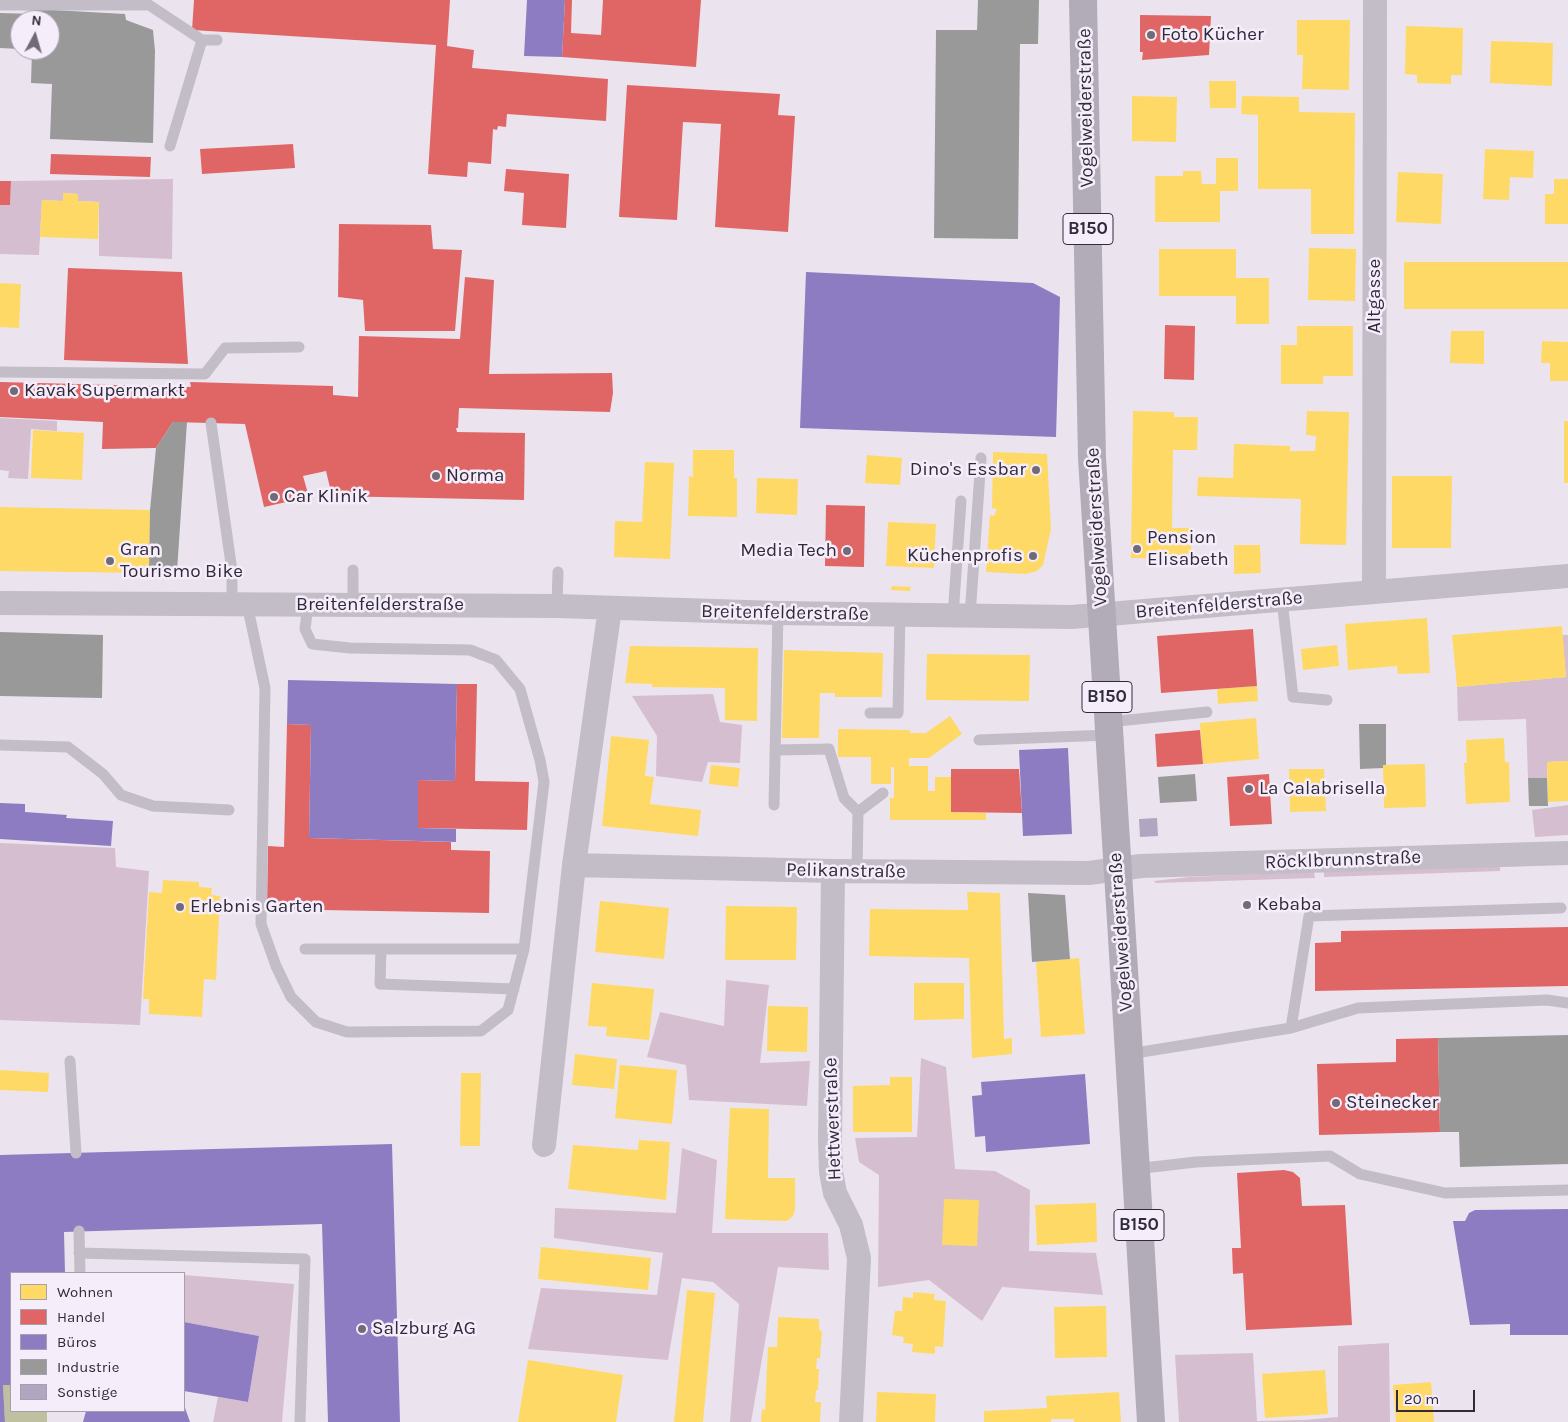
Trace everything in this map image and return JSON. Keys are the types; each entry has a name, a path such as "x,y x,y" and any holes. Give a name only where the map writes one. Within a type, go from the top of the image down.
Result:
{"main road":[{"name":"Vogelweiderstraße","path":"1083,0 1092,458 1150,1422"}],"street":[{"name":"Altgasse","path":"1374,592 1375,0"},
{"name":"Breitenfelderstraße","path":"0,603 557,606 778,613 1072,617 1568,576"},
{"path":"544,1146 574,865 610,608"},
{"name":"Röcklbrunnstraße","path":"1118,868 1568,853"},
{"name":"Pelikanstraße","path":"574,865 833,872 1089,873 1118,868"},
{"name":"Hettwerstraße","path":"833,872 831,1172 835,1193 851,1225 859,1258 851,1422"}],"lane":[{"path":"0,5 149,5 161,0"},
{"path":"149,5 202,40 217,40"},
{"path":"170,146 202,40"},
{"path":"0,372 206,378 225,348 299,347"},
{"path":"211,423 232,571 265,688 261,924 276,966 291,997 316,1022 347,1032 482,1031 508,1010 524,949 544,782 540,760 520,689 496,660 470,650 350,648 312,644 305,629 308,605"},
{"path":"962,616 981,458"},
{"path":"961,501 962,616"},
{"path":"353,570 353,605"},
{"path":"557,606 558,572"},
{"path":"1282,600 1293,697 1327,700"},
{"path":"774,805 778,613"},
{"path":"870,713 898,713 900,615"},
{"path":"979,740 1108,728 1207,712"},
{"path":"0,745 68,747 103,774 121,795 152,806 229,810"},
{"path":"775,750 829,749 844,798 858,812 857,872"},
{"path":"858,812 883,793"},
{"path":"1291,1028 1309,916 1561,908"},
{"path":"305,949 524,949"},
{"path":"381,950 380,984 514,989"},
{"path":"1129,1054 1291,1028 1358,1008 1547,1000 1568,1003"},
{"path":"70,1061 76,1154"},
{"path":"1136,1169 1196,1162 1330,1156 1360,1174 1445,1193 1568,1190"},
{"path":"79,1231 80,1272"},
{"path":"79,1253 304,1259 300,1422"}],"shaded area":[{"path":"173,179 172,259 99,256 99,202 78,201 78,194 63,193 63,201 42,200 39,255 0,254 0,205 10,205 11,181"},
{"path":"0,418 57,421 57,431 31,429 28,479 8,478 9,471 0,470"},
{"path":"1562,635 1568,635 1568,761 1547,762 1547,778 1528,778 1526,719 1458,721 1457,687 1566,677"},
{"path":"713,694 720,722 742,725 740,763 708,762 702,782 656,776 657,736 632,696"},
{"path":"1568,805 1568,835 1535,837 1532,810"},
{"path":"0,843 115,848 116,867 149,871 140,1025 0,1020"},
{"path":"1500,866 1500,871 1324,877 1324,872"},
{"path":"1314,872 1315,878 1156,883 1154,881 1189,877"},
{"path":"726,980 769,985 760,1063 810,1061 807,1106 689,1100 686,1065 647,1057 660,1012 724,1026"},
{"path":"921,1058 946,1067 955,1169 995,1171 1030,1190 1029,1251 1096,1253 1103,1295 1002,1287 982,1321 929,1280 878,1287 879,1175 859,1162 855,1138 917,1137"},
{"path":"682,1148 717,1160 712,1233 828,1233 829,1270 778,1267 751,1422 730,1422 739,1304 713,1282 682,1278 668,1360 528,1349 541,1288 657,1295 663,1253 554,1238 555,1208 676,1213"},
{"path":"185,1275 294,1284 282,1422 213,1422 218,1397 248,1402 259,1336 185,1322"},
{"path":"1389,1343 1390,1422 1179,1422 1175,1355 1253,1353 1257,1421 1305,1420 1338,1417 1338,1346"},
{"path":"3,1385 10,1385 10,1412 47,1412 47,1422 5,1422"}],"building: Wohnen":[{"path":"1297,20 1350,20 1349,90 1302,89 1303,55 1297,55"},
{"path":"1406,26 1463,28 1462,75 1451,75 1451,84 1417,83 1417,75 1405,74"},
{"path":"1491,41 1553,43 1552,86 1490,83"},
{"path":"1209,81 1236,81 1236,108 1210,108"},
{"path":"1132,96 1177,97 1176,142 1132,141"},
{"path":"1242,96 1299,97 1299,112 1355,113 1354,234 1311,234 1311,189 1258,189 1258,115 1241,114"},
{"path":"1485,149 1534,151 1533,178 1510,177 1509,200 1483,199"},
{"path":"1216,158 1238,158 1238,191 1220,191 1220,222 1155,222 1155,176 1183,176 1183,171 1201,171 1202,184 1216,184"},
{"path":"1398,172 1443,174 1441,224 1396,222"},
{"path":"1554,179 1568,179 1568,224 1545,224 1545,194 1554,194"},
{"path":"63,193 78,194 78,201 99,202 98,239 40,237 42,200 63,201"},
{"path":"1309,248 1356,249 1355,301 1308,300"},
{"path":"1159,249 1236,249 1236,278 1269,278 1269,324 1236,324 1236,296 1159,296"},
{"path":"1404,262 1568,262 1568,309 1404,309"},
{"path":"0,283 21,284 19,328 0,327"},
{"path":"1297,326 1353,326 1353,376 1323,376 1323,384 1281,384 1281,345 1297,345"},
{"path":"1451,331 1484,331 1484,364 1450,363"},
{"path":"1542,341 1568,342 1568,381 1550,381 1550,363 1541,363"},
{"path":"1133,411 1174,412 1174,417 1198,417 1197,450 1173,450 1172,528 1192,528 1191,559 1131,558"},
{"path":"1307,411 1349,412 1346,545 1300,544 1301,499 1197,496 1198,477 1233,478 1234,444 1290,446 1290,451 1315,451 1316,436 1306,435"},
{"path":"1564,421 1568,421 1568,483 1564,483"},
{"path":"33,430 84,433 82,480 31,478"},
{"path":"693,450 734,450 734,478 737,478 737,517 688,516 689,476 693,477"},
{"path":"993,452 1047,454 1051,529 1043,565 1037,571 1026,574 986,572 990,515 994,516 997,509 992,508"},
{"path":"867,455 902,458 900,485 865,483"},
{"path":"645,462 674,463 670,559 614,557 615,521 642,522"},
{"path":"1392,476 1452,476 1451,548 1392,548"},
{"path":"757,478 798,479 797,515 756,513"},
{"path":"0,507 150,510 149,573 0,571"},
{"path":"888,522 936,524 934,568 886,566"},
{"path":"1234,545 1260,545 1261,573 1234,574"},
{"path":"892,586 911,587 910,591 891,590"},
{"path":"1427,618 1430,673 1398,674 1397,666 1348,670 1345,624"},
{"path":"1562,626 1566,677 1457,687 1452,635"},
{"path":"1337,645 1339,666 1303,670 1301,649"},
{"path":"630,646 758,648 757,721 725,720 725,688 652,687 652,684 625,683"},
{"path":"784,650 883,653 882,697 835,697 835,693 820,693 819,738 782,738"},
{"path":"927,654 1030,655 1029,701 926,700"},
{"path":"1257,686 1258,701 1218,704 1217,689"},
{"path":"950,716 962,734 929,758 909,758 909,766 928,766 928,791 935,791 935,777 951,777 951,812 986,813 986,820 890,820 890,798 894,798 894,767 891,767 891,784 871,784 871,757 838,757 838,729 910,730 910,733 926,733"},
{"path":"1256,718 1259,759 1203,764 1200,723"},
{"path":"611,736 649,740 645,776 654,777 650,804 701,810 698,836 602,826"},
{"path":"1504,738 1505,762 1509,762 1510,802 1466,804 1464,763 1467,763 1466,740"},
{"path":"1568,761 1568,801 1548,802 1547,762"},
{"path":"1425,764 1426,807 1384,808 1383,765"},
{"path":"711,765 740,768 738,787 709,784"},
{"path":"1289,769 1324,769 1326,811 1290,812"},
{"path":"163,880 199,882 199,887 212,888 211,895 220,896 216,980 204,979 202,1017 149,1014 149,999 143,999 149,892 162,893"},
{"path":"967,892 1000,893 1004,1039 1012,1038 1012,1054 972,1058 969,958 869,956 870,909 968,910"},
{"path":"600,901 669,908 664,959 595,952"},
{"path":"726,906 797,907 796,960 725,960"},
{"path":"1079,958 1085,1034 1041,1037 1036,962"},
{"path":"592,983 654,989 649,1040 606,1036 607,1027 588,1026"},
{"path":"914,983 964,983 964,1019 914,1020"},
{"path":"768,1006 808,1007 807,1052 767,1051"},
{"path":"575,1054 617,1059 614,1089 572,1085"},
{"path":"620,1065 677,1070 672,1124 615,1118"},
{"path":"0,1070 49,1073 48,1092 0,1090"},
{"path":"461,1073 481,1073 480,1146 460,1146"},
{"path":"890,1077 912,1077 912,1132 853,1132 853,1086 890,1085"},
{"path":"730,1108 769,1109 768,1178 795,1178 795,1210 793,1216 787,1221 725,1219"},
{"path":"639,1140 670,1142 666,1200 568,1189 573,1145 638,1150"},
{"path":"944,1199 979,1200 977,1246 942,1245"},
{"path":"1096,1203 1097,1242 1037,1245 1035,1205"},
{"path":"541,1247 651,1258 648,1290 538,1279"},
{"path":"687,1290 715,1293 703,1422 674,1422"},
{"path":"913,1292 935,1294 934,1300 946,1301 943,1347 935,1346 935,1354 912,1352 913,1344 903,1343 904,1337 892,1335 895,1311 902,1311 903,1297 913,1298"},
{"path":"1106,1306 1107,1357 1055,1358 1054,1307"},
{"path":"778,1317 819,1319 819,1330 822,1331 820,1358 817,1358 816,1369 819,1369 818,1390 816,1390 815,1402 821,1402 820,1422 761,1422 762,1409 765,1410 768,1347 777,1347"},
{"path":"528,1360 623,1375 616,1422 518,1422"},
{"path":"1325,1370 1328,1414 1265,1418 1262,1374"},
{"path":"1431,1382 1434,1422 1396,1422 1393,1385"},
{"path":"877,1392 936,1394 935,1422 876,1422"},
{"path":"1119,1392 1121,1422 1074,1422 1074,1419 1051,1419 1051,1422 984,1422 984,1411 1047,1408 1046,1396"}],"building: Handel":[{"path":"194,0 450,0 447,46 474,50 472,68 608,79 606,121 507,114 506,127 498,126 497,130 493,129 491,164 468,162 467,177 428,174 436,45 192,30"},
{"path":"565,0 572,0 571,33 601,35 603,0 701,0 696,67 562,57"},
{"path":"1140,15 1211,16 1209,55 1142,60 1143,52 1140,52"},
{"path":"627,85 780,94 778,115 795,116 788,232 715,227 721,124 683,122 677,220 619,217"},
{"path":"293,144 295,168 202,174 200,149"},
{"path":"51,154 151,157 150,177 50,174"},
{"path":"506,169 569,174 566,228 522,225 524,193 504,191"},
{"path":"0,181 11,181 10,205 0,205"},
{"path":"339,224 431,225 433,249 462,250 455,331 365,331 363,300 338,297"},
{"path":"68,268 182,272 188,364 64,360"},
{"path":"465,277 494,280 489,374 612,373 613,393 610,412 459,408 457,432 525,433 524,500 332,496 326,471 303,476 309,497 264,507 245,424 173,422 156,448 102,449 103,422 0,417 0,382 191,387 190,382 333,386 333,395 358,397 359,336 460,339"},
{"path":"1165,325 1195,326 1194,380 1164,379"},
{"path":"826,505 865,506 864,567 825,566"},
{"path":"1253,629 1257,686 1161,693 1157,636"},
{"path":"457,684 477,684 475,781 529,782 527,830 418,828 418,780 455,781"},
{"path":"287,724 311,725 309,838 451,842 451,850 490,851 489,913 267,909 268,846 284,847"},
{"path":"1200,730 1203,764 1157,767 1155,734"},
{"path":"951,769 1019,769 1022,813 951,812"},
{"name":"La Calabrisella","path":"1269,774 1272,824 1230,826 1227,777"},
{"path":"1568,927 1568,986 1315,991 1315,943 1341,942 1341,931"},
{"path":"1438,1038 1440,1132 1319,1135 1317,1064 1396,1062 1396,1039"},
{"path":"1284,1170 1293,1172 1300,1178 1302,1206 1345,1205 1352,1325 1246,1330 1243,1273 1233,1274 1232,1248 1241,1248 1237,1173"}],"building: Büros":[{"path":"527,0 565,0 562,57 524,56"},
{"path":"806,272 1033,283 1060,297 1056,437 800,428"},
{"path":"288,680 457,684 455,781 418,780 418,828 456,829 456,842 309,838 311,725 287,724"},
{"path":"1068,748 1072,834 1023,836 1019,750"},
{"path":"0,803 25,804 25,812 67,815 66,818 113,821 111,846 0,839"},
{"path":"1085,1074 1090,1144 986,1152 985,1136 975,1137 972,1096 982,1095 981,1082"},
{"name":"Salzburg AG","path":"392,1144 400,1422 328,1422 322,1224 64,1232 65,1272 10,1272 10,1385 3,1385 5,1422 0,1422 0,1155"},
{"path":"1568,1209 1568,1335 1510,1335 1510,1324 1470,1325 1453,1221 1465,1221 1469,1213 1475,1210"},
{"path":"185,1322 259,1336 248,1402 185,1391"},
{"path":"185,1408 190,1422 83,1422 86,1412 185,1412"}],"building: Industrie":[{"path":"978,0 1039,0 1038,44 1020,44 1018,239 934,238 936,30 977,30"},
{"path":"60,10 125,14 126,20 153,30 155,51 153,143 50,139 52,84 31,83 32,60 60,60"},
{"path":"0,13 10,13 10,48 0,48"},
{"path":"173,422 187,422 177,571 149,573 150,510 156,448"},
{"path":"0,632 103,635 102,698 0,696"},
{"path":"1359,724 1386,724 1386,765 1383,765 1383,768 1360,769"},
{"path":"1195,774 1197,801 1160,803 1158,777"},
{"path":"1528,778 1547,778 1548,806 1529,806"},
{"path":"1028,893 1065,895 1070,959 1032,962"},
{"path":"1568,1035 1568,1164 1460,1167 1459,1132 1440,1132 1438,1038"}],"building: Sonstige":[{"path":"1157,818 1158,836 1140,837 1139,819"}],"place":[{"name":"Foto Kücher","path":"1151,35"},
{"name":"Kavak Supermarkt","path":"14,391"},
{"name":"Dino's Essbar","path":"1036,470"},
{"name":"Norma","path":"436,476"},
{"name":"Car Klinik","path":"274,497"},
{"name":"Pension Elisabeth","path":"1137,549"},
{"name":"Media Tech","path":"847,551"},
{"name":"Küchenprofis","path":"1033,556"},
{"name":"Gran Tourismo Bike","path":"110,561"},
{"name":"La Calabrisella","path":"1249,789"},
{"name":"Kebaba","path":"1247,905"},
{"name":"Erlebnis Garten","path":"180,907"},
{"name":"Steinecker","path":"1336,1103"},
{"name":"Salzburg AG","path":"362,1329"}]}
